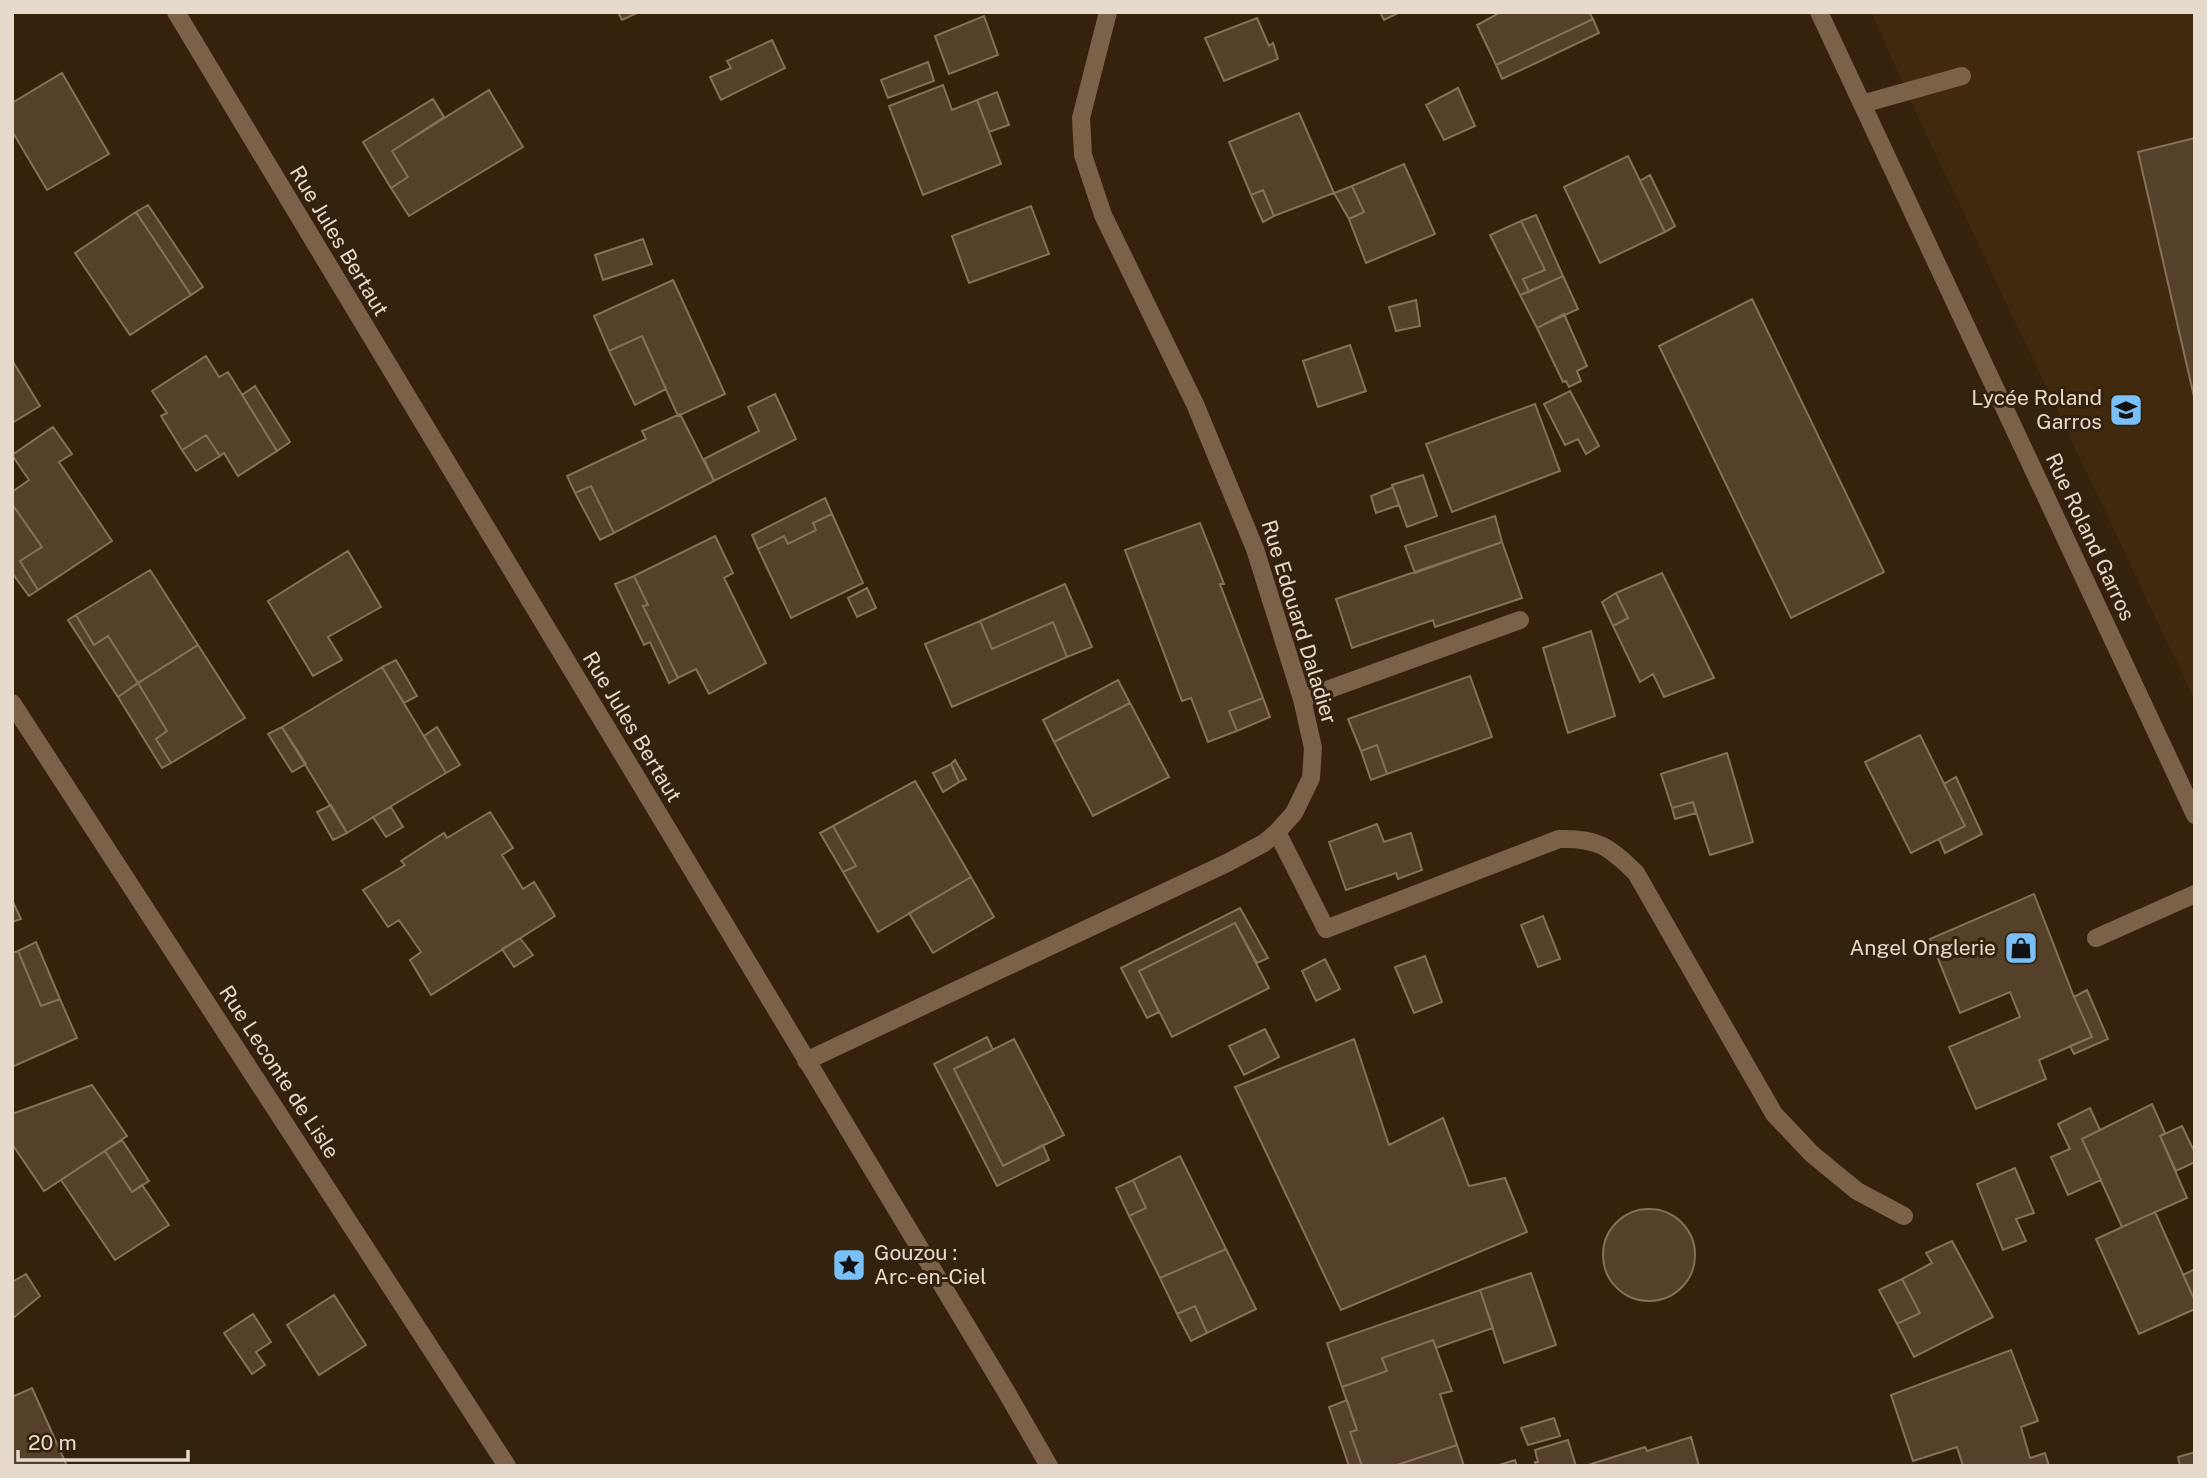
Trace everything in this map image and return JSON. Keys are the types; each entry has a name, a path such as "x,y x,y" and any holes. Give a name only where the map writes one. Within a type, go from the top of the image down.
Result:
{"street":[{"name":"Rue Jules Bertaut","path":"176,12 1049,1466"},
{"name":"Rue Edouard Daladier","path":"806,1061 1227,863 1264,843 1278,832 1294,813 1311,778 1313,748 1302,699 1255,549 1195,404 1103,215 1083,155 1081,118 1108,12"},
{"name":"Rue Roland Garros","path":"1819,12 2195,815"},
{"path":"1863,104 1962,76"},
{"path":"1302,699 1520,620"},
{"name":"Rue Leconte de Lisle","path":"12,703 507,1466"},
{"path":"1278,832 1326,929 1559,839 1586,838 1615,852 1636,873 1774,1114 1812,1154 1857,1191 1904,1216"},
{"path":"2096,938 2195,894"}],"shaded area":[{"name":"Lycée Roland Garros","path":"1871,12 2195,12 2195,701 1919,119"}],"building":[{"path":"618,12 639,12 622,20"},
{"path":"1380,12 1400,12 1384,20"},
{"path":"1501,12 1589,12 1593,19 1496,65 1477,25"},
{"path":"984,16 998,55 949,74 935,36"},
{"path":"1257,18 1269,46 1273,43 1278,59 1224,81 1205,38"},
{"path":"1593,19 1599,33 1502,79 1496,65"},
{"path":"772,40 785,68 721,100 710,77 731,68 727,61"},
{"path":"928,62 934,81 888,98 881,80"},
{"path":"62,73 109,154 47,190 12,131 12,103"},
{"path":"943,85 952,110 977,100 1001,164 923,195 889,106"},
{"path":"1458,88 1475,126 1444,140 1426,105"},
{"path":"489,90 523,147 409,216 391,188 408,177 392,151"},
{"path":"997,92 1009,125 989,132 977,100"},
{"path":"433,99 444,117 392,151 408,177 391,188 363,142"},
{"path":"1299,113 1334,193 1274,216 1263,190 1251,195 1229,142"},
{"path":"2195,138 2195,401 2138,152"},
{"path":"1628,156 1665,232 1600,263 1564,187"},
{"path":"1404,164 1435,234 1366,263 1349,219 1364,212 1352,186"},
{"path":"1650,175 1675,226 1665,232 1640,181"},
{"path":"1352,186 1364,212 1349,219 1334,193"},
{"path":"1263,190 1274,216 1263,222 1251,195"},
{"path":"148,205 203,287 191,295 136,212"},
{"path":"1031,206 1049,254 969,283 952,236"},
{"path":"136,212 191,295 130,335 75,253"},
{"path":"1536,215 1563,276 1529,292 1523,279 1545,270 1521,221"},
{"path":"1521,221 1545,270 1523,279 1529,292 1520,295 1490,235"},
{"path":"643,239 652,264 603,280 595,255"},
{"path":"1563,276 1578,309 1537,328 1520,295"},
{"path":"673,280 725,394 678,416 642,336 609,351 594,316"},
{"path":"1752,299 1884,572 1791,618 1659,346"},
{"path":"1416,300 1420,326 1396,331 1389,307"},
{"path":"1564,314 1587,366 1577,371 1581,381 1569,387 1566,381 1563,382 1537,328"},
{"path":"642,336 666,389 635,405 609,351"},
{"path":"1350,345 1366,391 1318,407 1303,361"},
{"path":"206,356 219,377 228,372 277,451 238,476 224,453 220,456 206,435 182,450 161,416 167,413 152,391"},
{"path":"12,360 40,406 12,423"},
{"path":"255,386 290,442 277,451 242,395"},
{"path":"1570,391 1599,446 1586,454 1578,439 1565,445 1544,404"},
{"path":"775,394 796,439 714,481 704,459 759,431 748,407"},
{"path":"1535,404 1560,471 1452,512 1426,444"},
{"path":"680,414 714,481 614,533 591,486 575,493 567,476 646,439 642,431"},
{"path":"53,427 72,454 59,462 112,541 38,590 20,561 42,547 12,504 12,492 29,480 12,455"},
{"path":"206,435 220,456 196,471 182,450"},
{"path":"1423,475 1437,516 1407,527 1392,485"},
{"path":"591,486 614,533 600,540 575,493"},
{"path":"1393,487 1399,505 1376,513 1371,496"},
{"path":"825,498 832,514 813,523 816,530 788,544 784,536 758,549 752,535"},
{"path":"12,504 42,547 20,561 38,590 29,596 12,573"},
{"path":"832,514 863,583 791,618 758,549 784,536 788,544 816,530 813,523"},
{"path":"1495,516 1502,542 1415,573 1405,546"},
{"path":"1200,523 1263,698 1229,711 1237,731 1208,742 1191,698 1182,701 1125,550"},
{"path":"715,536 733,573 724,578 766,663 709,694 696,669 678,678 643,606 648,605 634,576"},
{"path":"1502,542 1522,598 1435,627 1433,620 1352,648 1336,599"},
{"path":"348,551 381,607 328,637 342,660 313,676 268,601"},
{"path":"150,570 198,645 138,683 108,636 94,645 76,615"},
{"path":"1662,573 1714,678 1664,697 1653,674 1640,682 1613,626 1628,618 1616,593"},
{"path":"634,576 648,605 643,606 678,678 669,683 650,642 644,645 615,584"},
{"path":"1065,584 1092,647 1067,657 1053,622 992,649 980,621"},
{"path":"867,588 876,608 857,617 848,598"},
{"path":"1616,593 1628,618 1613,626 1602,602"},
{"path":"76,615 94,645 108,636 138,683 118,697 68,620"},
{"path":"980,621 992,649 1053,622 1067,657 952,707 925,644"},
{"path":"1591,631 1615,716 1568,733 1543,648"},
{"path":"198,645 245,718 171,763 156,739 167,731 138,683"},
{"path":"396,660 417,696 404,703 382,667"},
{"path":"382,667 446,773 347,833 282,727"},
{"path":"1470,676 1492,737 1387,774 1377,745 1361,751 1348,719"},
{"path":"1118,680 1130,703 1054,742 1043,720"},
{"path":"138,683 167,731 156,739 171,763 162,768 118,697"},
{"path":"1263,698 1270,717 1237,731 1229,711"},
{"path":"1130,703 1169,777 1093,816 1054,742"},
{"path":"282,727 306,764 292,772 268,734"},
{"path":"437,727 460,765 446,773 424,736"},
{"path":"1920,735 1965,826 1911,853 1865,762"},
{"path":"1377,745 1387,774 1371,780 1361,751"},
{"path":"1727,753 1753,842 1710,855 1693,802 1672,808 1661,774"},
{"path":"955,760 966,779 959,782 951,764"},
{"path":"951,764 959,782 943,792 933,773"},
{"path":"1956,777 1982,834 1945,853 1939,839 1965,826 1944,784"},
{"path":"915,781 971,877 878,932 843,872 856,866 833,826"},
{"path":"1693,802 1696,813 1675,819 1672,808"},
{"path":"331,805 347,833 333,840 317,812"},
{"path":"391,807 403,827 386,837 373,817"},
{"path":"490,812 513,848 502,855 523,889 534,882 555,916 431,995 410,960 421,952 399,920 388,927 363,890 405,865 401,861 444,833 447,838"},
{"path":"1377,824 1384,842 1411,833 1422,870 1398,879 1396,873 1346,890 1329,842"},
{"path":"833,826 856,866 843,872 820,833"},
{"path":"971,877 994,917 933,953 909,913"},
{"path":"2034,894 2092,1037 2039,1060 2046,1079 1976,1109 1949,1047 2020,1017 2010,992 1960,1013 1930,939"},
{"path":"12,900 21,919 12,922"},
{"path":"1240,908 1268,958 1257,963 1235,923 1139,971 1159,1012 1147,1018 1121,968"},
{"path":"1543,916 1560,959 1538,967 1521,925"},
{"path":"1235,923 1269,988 1172,1037 1139,971"},
{"path":"520,938 533,955 514,967 502,949"},
{"path":"36,942 60,999 41,1006 18,951"},
{"path":"18,951 41,1006 60,999 77,1038 12,1067 12,953"},
{"path":"1425,956 1442,1002 1414,1013 1395,967"},
{"path":"1325,959 1340,989 1316,1001 1302,971"},
{"path":"2087,990 2108,1039 2074,1054 2070,1046 2092,1037 2074,997"},
{"path":"1265,1029 1279,1057 1244,1075 1229,1046"},
{"path":"987,1037 993,1050 954,1069 1003,1166 1043,1145 1049,1160 997,1186 934,1064"},
{"path":"1014,1039 1064,1135 1003,1166 954,1069"},
{"path":"1354,1039 1389,1145 1443,1118 1469,1186 1505,1178 1527,1232 1341,1310 1235,1087"},
{"path":"92,1085 127,1136 44,1191 12,1144 12,1114"},
{"path":"2152,1104 2165,1133 2160,1136 2187,1198 2122,1227 2082,1139"},
{"path":"2090,1108 2100,1130 2082,1139 2101,1180 2068,1195 2051,1157 2070,1149 2058,1124"},
{"path":"2182,1126 2195,1153 2195,1162 2176,1171 2160,1136"},
{"path":"122,1140 149,1181 132,1192 105,1151"},
{"path":"105,1151 132,1192 142,1185 169,1225 115,1260 61,1180"},
{"path":"1180,1156 1226,1249 1160,1278 1129,1216 1146,1208 1133,1180"},
{"path":"2015,1168 2034,1213 2016,1219 2026,1241 2003,1250 1977,1184"},
{"path":"1133,1180 1146,1208 1129,1216 1116,1188"},
{"path":"1649,1209 1667,1212 1682,1222 1692,1237 1695,1255 1692,1273 1682,1288 1667,1298 1649,1301 1631,1298 1616,1288 1606,1273 1603,1255 1606,1237 1616,1222 1631,1212"},
{"path":"2155,1212 2195,1301 2195,1309 2139,1334 2096,1239"},
{"path":"1952,1241 1993,1317 1914,1357 1897,1324 1920,1313 1902,1279 1932,1263 1926,1253"},
{"path":"1226,1249 1256,1309 1207,1333 1195,1306 1177,1314 1160,1278"},
{"path":"2195,1269 2195,1301 2183,1275"},
{"path":"1531,1273 1556,1345 1504,1363 1480,1290"},
{"path":"26,1274 40,1296 12,1319 12,1282"},
{"path":"1902,1279 1920,1313 1897,1324 1879,1290"},
{"path":"1480,1290 1493,1328 1436,1348 1433,1340 1382,1358 1387,1371 1342,1387 1327,1343"},
{"path":"334,1295 366,1345 319,1375 287,1325"},
{"path":"1195,1306 1207,1333 1191,1341 1177,1314"},
{"path":"253,1314 271,1342 256,1352 265,1365 252,1374 224,1333"},
{"path":"1433,1340 1452,1391 1440,1394 1457,1445 1394,1466 1362,1466 1350,1432 1357,1430 1342,1387 1387,1371 1382,1358"},
{"path":"2011,1350 2038,1421 2021,1427 2030,1458 2045,1453 2049,1466 1963,1466 1957,1447 1913,1461 1891,1395"},
{"path":"32,1388 67,1466 12,1466 12,1397"},
{"path":"1347,1400 1357,1430 1350,1432 1362,1466 1349,1466 1329,1407"},
{"path":"1554,1418 1560,1436 1528,1445 1521,1428"},
{"path":"1691,1437 1699,1466 1585,1466 1645,1447 1647,1451"},
{"path":"1568,1440 1576,1466 1536,1466 1535,1462 1538,1462 1535,1450"},
{"path":"1457,1445 1464,1466 1394,1466"},
{"path":"2195,1452 2195,1466 2180,1466 2178,1457"},
{"path":"1515,1460 1517,1466 1496,1466"}],"place":[{"name":"Lycée Roland Garros","path":"2126,410"},
{"name":"Angel Onglerie","path":"2021,948"},
{"name":"Gouzou : Arc-en-Ciel","path":"849,1265"}]}
